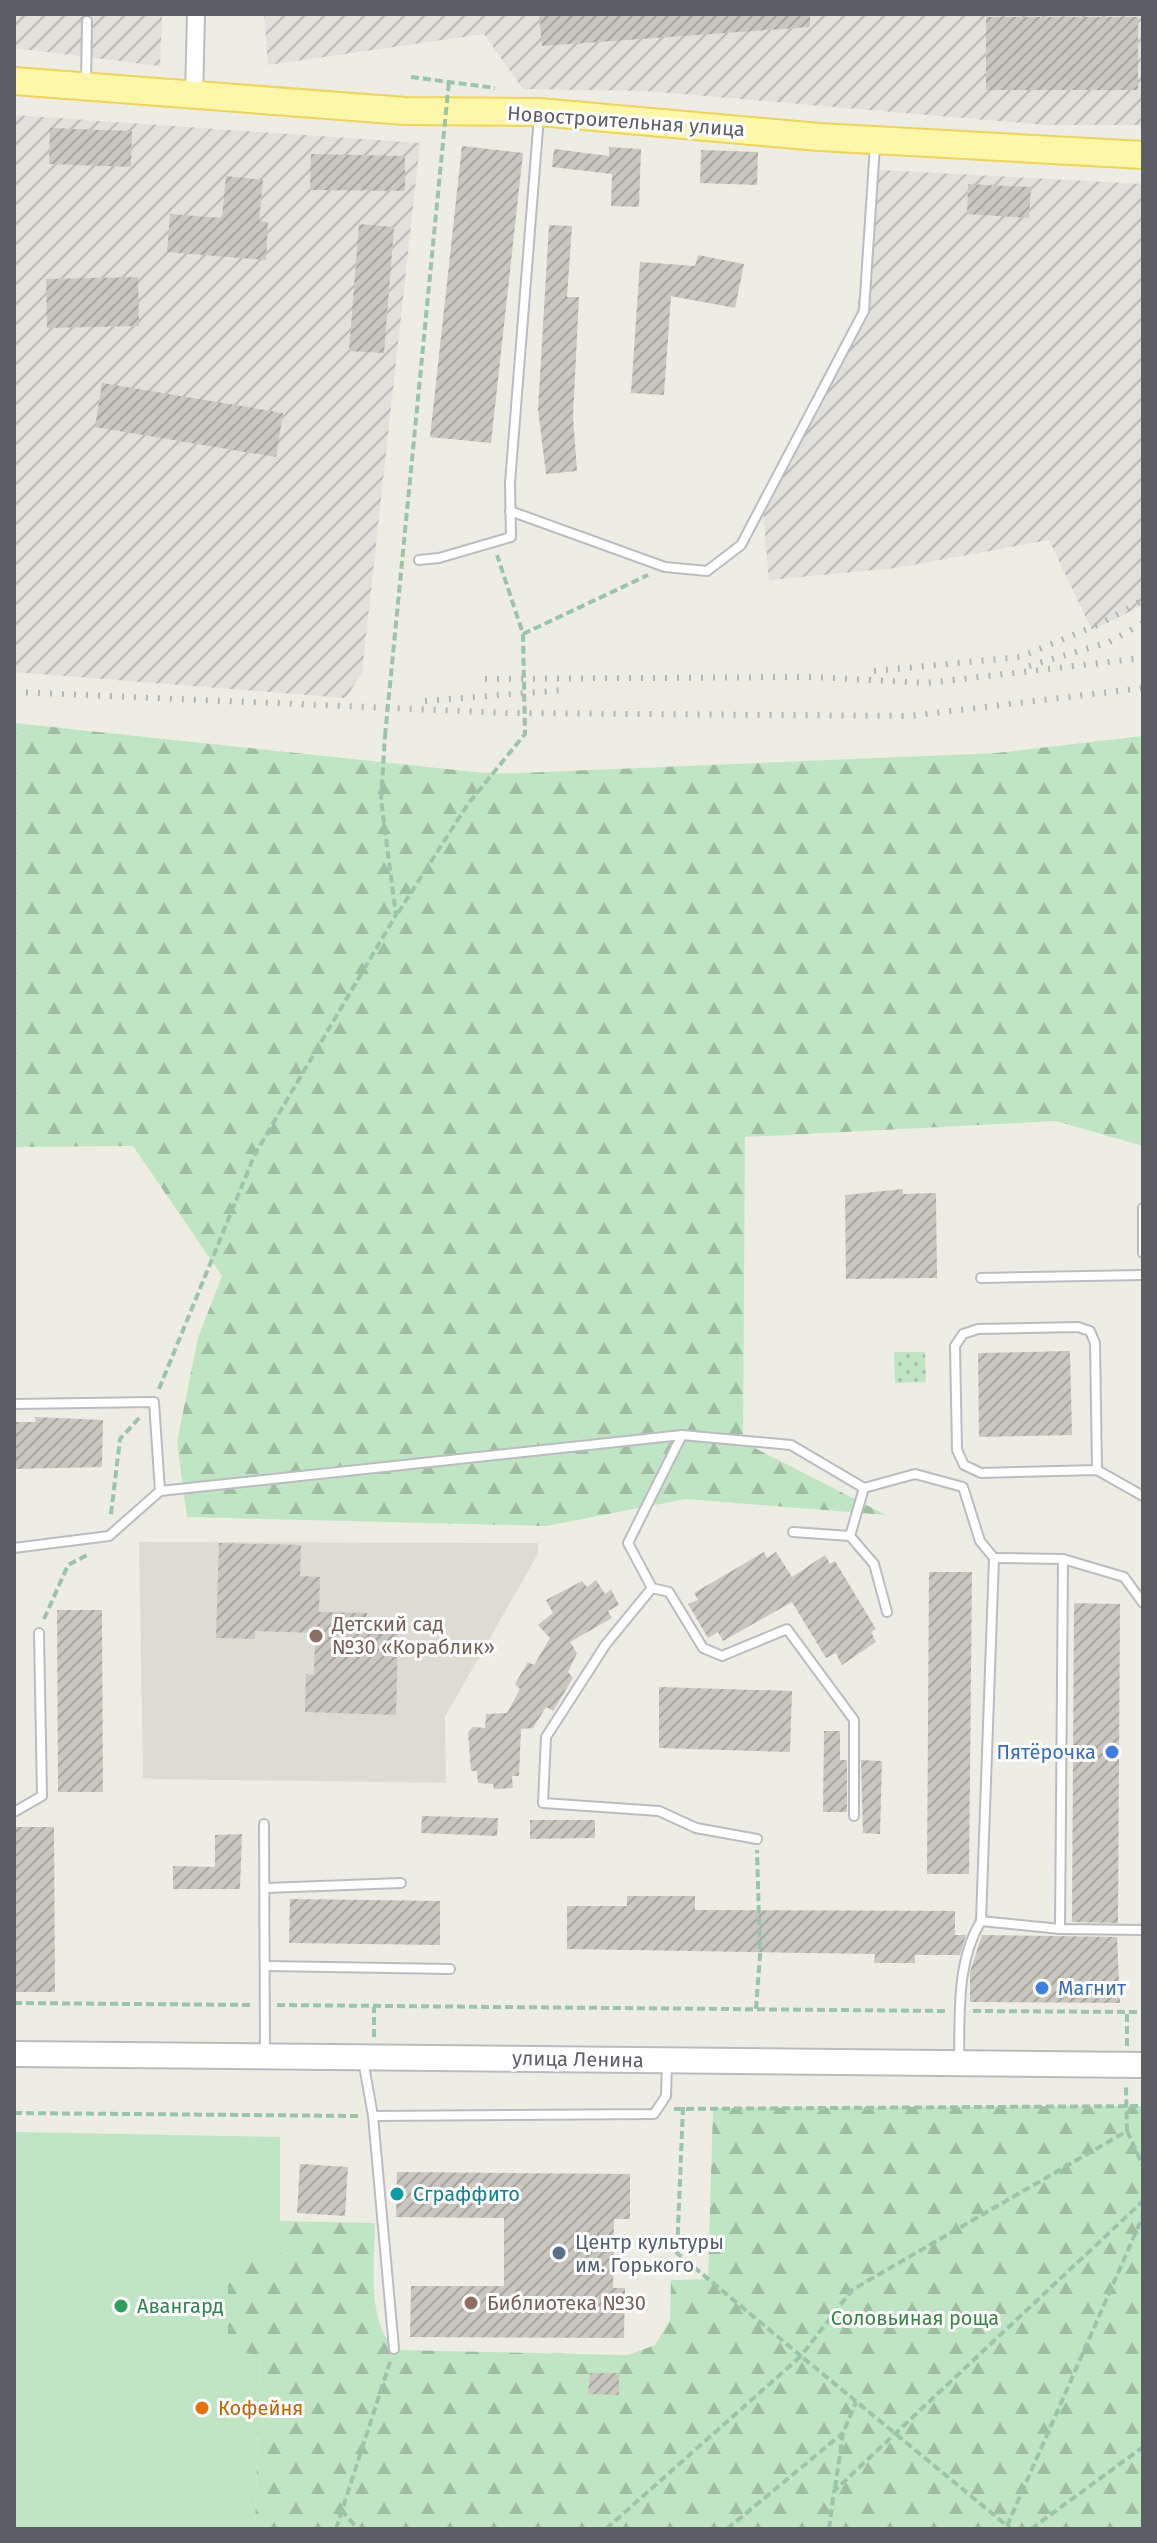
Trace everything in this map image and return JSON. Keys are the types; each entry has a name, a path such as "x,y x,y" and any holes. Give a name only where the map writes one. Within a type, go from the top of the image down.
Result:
{"main road":[{"name":"Новостроительная улица","path":"14,81 405,111 539,112 875,140 1143,155"},
{"name":"улица Ленина","path":"14,2054 1135,2065"}],"street":[{"path":"194,97 196,14"}],"lane":[{"path":"86,87 87,21"},
{"path":"419,560 439,558 511,537 510,511 539,112"},
{"path":"510,511 665,567 707,571 741,545 864,311 875,140"},
{"path":"1143,1208 1143,1253"},
{"path":"981,1278 1143,1275"},
{"path":"1097,1470 1095,1343 1090,1331 1078,1327 978,1329 958,1339 955,1346 957,1450 964,1465 981,1473 1097,1470 1143,1496"},
{"path":"14,1404 154,1402 160,1491"},
{"path":"682,1435 628,1543 652,1588 669,1592 703,1648 722,1656 787,1629 854,1720 854,1816"},
{"path":"14,1548 109,1536 160,1491 682,1435 791,1445 864,1488 915,1474 963,1487 980,1541 994,1558 981,1921 971,1938 960,1990 959,2063"},
{"path":"850,1536 864,1488"},
{"path":"793,1532 850,1536 874,1564 887,1612"},
{"path":"994,1558 1063,1559 1124,1577 1143,1603"},
{"path":"1060,1929 1063,1559"},
{"path":"652,1588 606,1644 546,1737 543,1803 659,1811 696,1828 757,1839"},
{"path":"14,1812 42,1796 39,1633"},
{"path":"264,1824 265,2056"},
{"path":"266,1888 401,1883"},
{"path":"981,1921 1060,1929 1143,1930"},
{"path":"266,1966 450,1969"},
{"path":"368,2057 394,2349"},
{"path":"373,2116 654,2114 666,2096 667,2060"}],"path":[{"path":"411,77 488,85"},
{"path":"396,915 381,800 385,736 449,81"},
{"path":"39,1633 68,1565 91,1553 109,1536 120,1439 154,1402 199,1284 255,1154 396,915 468,804 525,734 523,634 493,542"},
{"path":"523,634 665,567"},
{"path":"756,2009 760,1955 757,1839"},
{"path":"14,2003 1143,2012"},
{"path":"368,2057 374,2007"},
{"path":"1127,2012 1135,2065 1125,2106 1127,2131 1143,2166"},
{"path":"654,2114 683,2107 1143,2106"},
{"path":"683,2107 677,2253 1009,2527 1143,2216"},
{"path":"14,2113 373,2116"},
{"path":"606,2529 801,2356 852,2290 1127,2131"},
{"path":"834,2491 1143,2201"},
{"path":"336,2529 394,2349"},
{"path":"829,2529 843,2433 856,2402"},
{"path":"727,2529 843,2433"},
{"path":"1031,2529 1143,2447"},
{"path":"341,2510 358,2529"}],"shaded area":[{"path":"14,14 162,14 160,66 14,48"},
{"path":"264,14 1143,14 1143,125 1045,125 648,91 523,89 484,34 268,65"},
{"path":"14,115 420,143 362,672 346,698 14,672"},
{"path":"879,170 1143,184 1143,605 1092,630 1049,540 896,568 769,580 763,509 853,334"},
{"name":"Детский сад №30 «Кораблик»","path":"139,1542 538,1543 538,1554 445,1717 446,1783 156,1779 143,1778"}],"green space":[{"path":"14,723 494,774 997,753 1143,736 1143,1146 1056,1121 745,1137 743,1442 886,1515 686,1499 546,1526 187,1517 177,1442 198,1338 222,1276 133,1146 14,1147"},
{"path":"894,1352 925,1352 926,1382 895,1383"},
{"name":"Соловьиная роща","path":"1143,2106 1143,2529 255,2529 260,2355 228,2351 228,2261 280,2261 280,2221 375,2223 376,2311 388,2340 399,2350 628,2355 655,2345 670,2320 671,2280 708,2279 713,2108"},
{"name":"Авангард","path":"14,2132 280,2137 280,2261 228,2262 260,2355 255,2529 14,2529"}],"building":[{"path":"539,14 810,14 810,27 542,46"},
{"path":"986,17 1138,17 1138,90 986,90"},
{"path":"50,128 132,131 131,167 49,164"},
{"path":"462,146 523,153 491,443 430,437"},
{"path":"609,147 641,149 639,207 611,206 612,174 552,167 554,149 609,156"},
{"path":"701,150 758,152 757,185 700,183"},
{"path":"311,154 405,156 405,191 310,190"},
{"path":"226,176 263,180 259,221 268,222 266,260 167,252 170,214 222,218"},
{"path":"968,184 1031,187 1029,218 967,214"},
{"path":"359,224 394,227 384,353 349,351"},
{"path":"549,225 572,226 567,297 579,297 573,416 577,471 546,474 538,409"},
{"path":"698,255 744,264 735,308 671,296 664,395 631,393 640,262 695,266"},
{"path":"138,277 139,326 47,328 46,279"},
{"path":"102,383 283,413 276,457 95,427"},
{"path":"903,1189 903,1194 936,1193 937,1278 846,1279 845,1195"},
{"path":"1070,1351 1072,1435 979,1437 978,1353"},
{"path":"35,1417 103,1420 102,1467 14,1469 14,1422 36,1422"},
{"path":"219,1543 301,1545 300,1576 320,1577 319,1612 367,1613 367,1631 398,1632 396,1715 305,1712 306,1674 314,1675 315,1633 255,1631 255,1639 216,1638"},
{"path":"764,1552 767,1558 776,1552 792,1577 825,1555 830,1564 835,1561 876,1629 871,1632 876,1642 842,1665 836,1653 826,1658 792,1602 723,1641 718,1632 708,1638 688,1604 698,1600 694,1593"},
{"path":"929,1572 972,1572 969,1874 927,1874"},
{"path":"596,1580 605,1594 611,1589 619,1605 608,1611 612,1618 570,1642 577,1653 568,1672 573,1678 553,1711 546,1707 533,1728 521,1729 519,1776 512,1776 513,1788 494,1789 493,1784 478,1783 477,1771 471,1771 468,1732 473,1727 485,1728 486,1714 507,1713 520,1689 515,1684 528,1662 534,1665 550,1638 538,1625 553,1613 546,1600 582,1581 587,1587"},
{"path":"1074,1603 1120,1604 1118,1923 1072,1922"},
{"path":"57,1610 102,1610 103,1792 58,1792"},
{"path":"659,1687 792,1691 790,1752 659,1748"},
{"path":"824,1731 840,1731 840,1760 847,1760 847,1812 823,1812"},
{"path":"861,1760 882,1761 880,1834 863,1833"},
{"path":"422,1816 498,1818 497,1836 421,1833"},
{"path":"530,1820 595,1820 595,1838 530,1839"},
{"path":"14,1827 54,1827 55,1992 14,1992"},
{"path":"242,1834 240,1889 173,1889 173,1866 215,1867 215,1835"},
{"path":"627,1896 695,1896 695,1910 955,1911 955,1935 966,1935 960,1955 915,1955 915,1963 874,1963 875,1954 567,1949 567,1906 627,1906"},
{"path":"290,1899 440,1901 440,1945 289,1943"},
{"path":"982,1935 1117,1937 1120,2003 970,2002 970,1972"},
{"path":"300,2164 348,2167 345,2216 297,2213"},
{"name":"Центр культуры им. Горького","path":"397,2172 630,2174 630,2219 614,2219 613,2288 625,2288 624,2338 410,2337 411,2286 504,2286 504,2218 396,2217"},
{"path":"590,2373 619,2373 619,2395 588,2394"}],"railway":[{"path":"874,671 1020,657 1100,624 1143,600"},
{"path":"1029,666 1109,642 1143,623"},
{"path":"485,679 814,677 927,683 1143,658"},
{"path":"14,692 508,713 910,716 1143,688"},
{"path":"425,701 564,690"}],"place":[{"name":"Детский сад №30 «Кораблик»","path":"316,1636"},
{"name":"Пятёрочка","path":"1112,1752"},
{"name":"Магнит","path":"1042,1988"},
{"name":"Сграффито","path":"397,2194"},
{"name":"Центр культуры им. Горького","path":"559,2253"},
{"name":"Библиотека №30","path":"471,2303"},
{"name":"Авангард","path":"121,2306"},
{"name":"Кофейня","path":"202,2408"}]}
